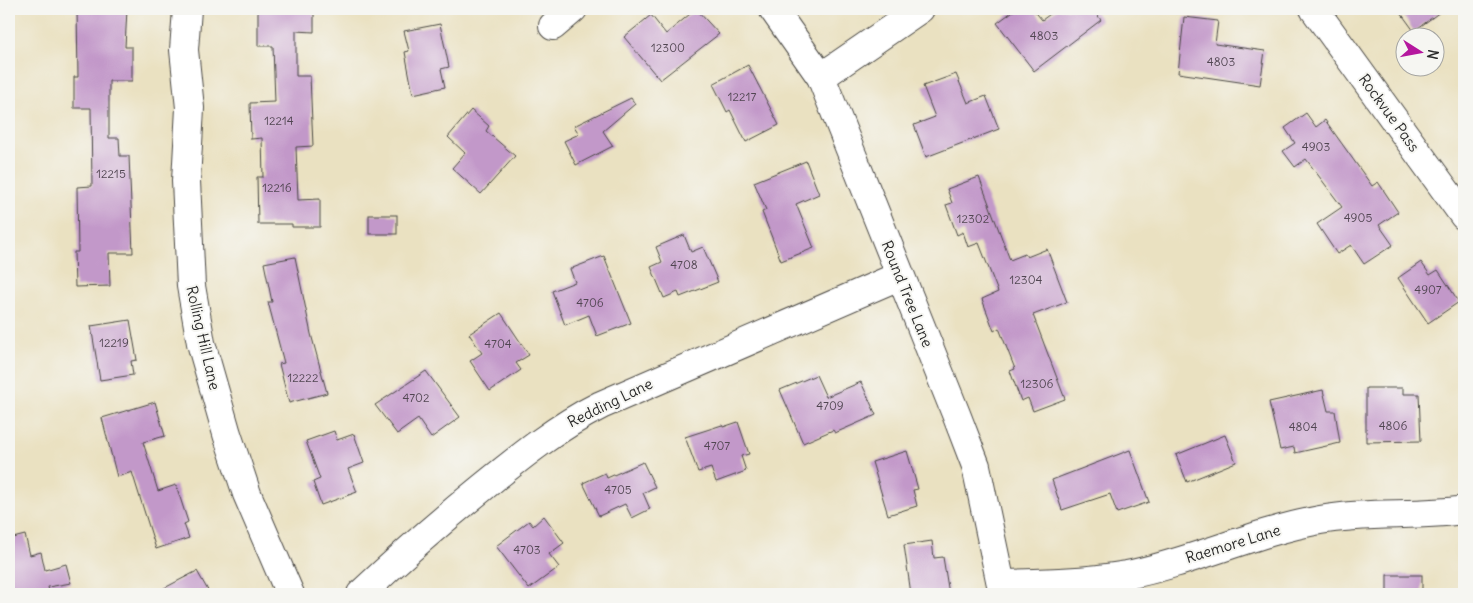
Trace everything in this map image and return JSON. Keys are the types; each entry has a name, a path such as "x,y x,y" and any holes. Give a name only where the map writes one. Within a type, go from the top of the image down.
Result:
{"street":[{"name":"Rolling Hill Lane","path":"187,9 184,50 190,108 186,181 190,286 201,343 230,443 247,494 290,594"},
{"name":"Round Tree Lane","path":"773,9 821,77 976,466 1002,589"},
{"path":"821,77 920,9"},
{"name":"Rockvue Pass","path":"1314,9 1464,216"},
{"name":"Redding Lane","path":"361,594 403,554 455,510 535,445 569,421 601,405 899,276"},
{"name":"Raemore Lane","path":"1002,589 1128,574 1233,545 1271,532 1319,520 1346,516 1436,514 1464,510"}],"building":[{"path":"77,9 127,9 125,47 132,47 132,81 109,81 109,138 119,138 120,156 129,156 133,253 109,253 110,286 75,287 74,252 78,252 77,187 92,186 91,108 74,108 74,77 78,77"},
{"path":"258,9 314,9 314,32 296,31 296,76 310,76 313,146 296,147 298,200 320,199 320,227 292,227 292,224 258,224 257,177 263,177 262,138 251,139 250,103 275,102 273,46 258,46"},
{"path":"696,9 719,34 660,80 624,37 651,15 666,34"},
{"path":"1016,9 1033,9 1042,20 1057,9 1093,9 1101,20 1034,71 997,23"},
{"path":"1398,9 1444,9 1418,28 1412,28"},
{"path":"1184,17 1218,21 1215,44 1265,51 1260,85 1178,73"},
{"path":"440,24 449,67 441,69 445,87 413,94 405,52 409,51 404,31"},
{"path":"748,65 779,125 746,142 730,110 727,112 713,84"},
{"path":"956,74 968,103 986,96 999,129 926,157 914,125 935,117 923,86"},
{"path":"631,98 635,104 603,131 613,146 576,165 564,141 579,134 574,126"},
{"path":"471,110 489,126 486,131 515,156 481,194 452,168 465,153 448,137"},
{"path":"1306,113 1316,127 1325,120 1372,186 1378,182 1398,212 1379,225 1393,245 1364,264 1351,245 1337,254 1317,224 1342,207 1306,159 1295,167 1283,151 1295,143 1285,128"},
{"path":"806,161 819,194 796,204 814,248 781,261 762,212 766,210 754,182"},
{"path":"979,177 1010,260 1025,254 1027,257 1047,249 1067,302 1033,315 1065,399 1033,411 1028,398 1021,401 1010,371 1015,369 999,328 994,331 982,299 998,292 979,243 968,247 963,232 957,235 946,205 952,203 947,189"},
{"path":"369,215 397,215 397,234 369,234"},
{"path":"684,235 691,252 703,247 718,282 680,297 678,292 664,298 651,267 662,262 656,247"},
{"path":"604,256 631,323 597,336 589,315 565,325 552,291 575,282 570,269"},
{"path":"295,257 311,334 327,393 289,403 279,364 284,363 268,302 272,302 264,263"},
{"path":"1421,262 1430,275 1438,270 1459,302 1428,323 1398,278"},
{"path":"501,313 529,355 516,363 521,370 490,391 470,361 482,353 469,334"},
{"path":"130,320 137,360 131,361 133,375 100,380 91,326"},
{"path":"426,371 460,417 431,438 418,419 397,434 375,405"},
{"path":"816,375 826,397 861,382 876,415 835,433 833,430 803,443 780,390"},
{"path":"1366,388 1403,388 1403,394 1419,394 1421,441 1366,442"},
{"path":"1323,390 1328,411 1335,411 1340,443 1295,453 1294,447 1280,450 1269,402"},
{"path":"155,402 165,436 143,442 158,491 176,485 188,522 184,524 189,538 156,549 132,472 117,477 102,418"},
{"path":"738,422 749,454 741,456 746,471 716,482 711,468 698,472 685,437"},
{"path":"334,431 337,440 354,434 364,463 348,469 357,492 321,505 313,482 320,479 306,441"},
{"path":"1225,435 1236,462 1187,482 1176,455"},
{"path":"1130,450 1149,502 1117,513 1110,494 1062,510 1052,480"},
{"path":"907,451 918,489 913,490 917,506 888,515 872,462"},
{"path":"643,462 655,487 643,493 650,509 632,518 625,504 599,516 583,483 605,473 607,478"},
{"path":"544,516 564,543 549,554 559,567 529,589 496,546 529,521 533,526"},
{"path":"25,535 30,555 41,552 45,570 66,564 71,583 48,587 50,594 9,594 9,539"},
{"path":"932,541 934,558 943,557 949,594 911,594 904,545"},
{"path":"197,571 210,594 153,594"},
{"path":"1387,575 1422,575 1422,594 1387,594"}]}
